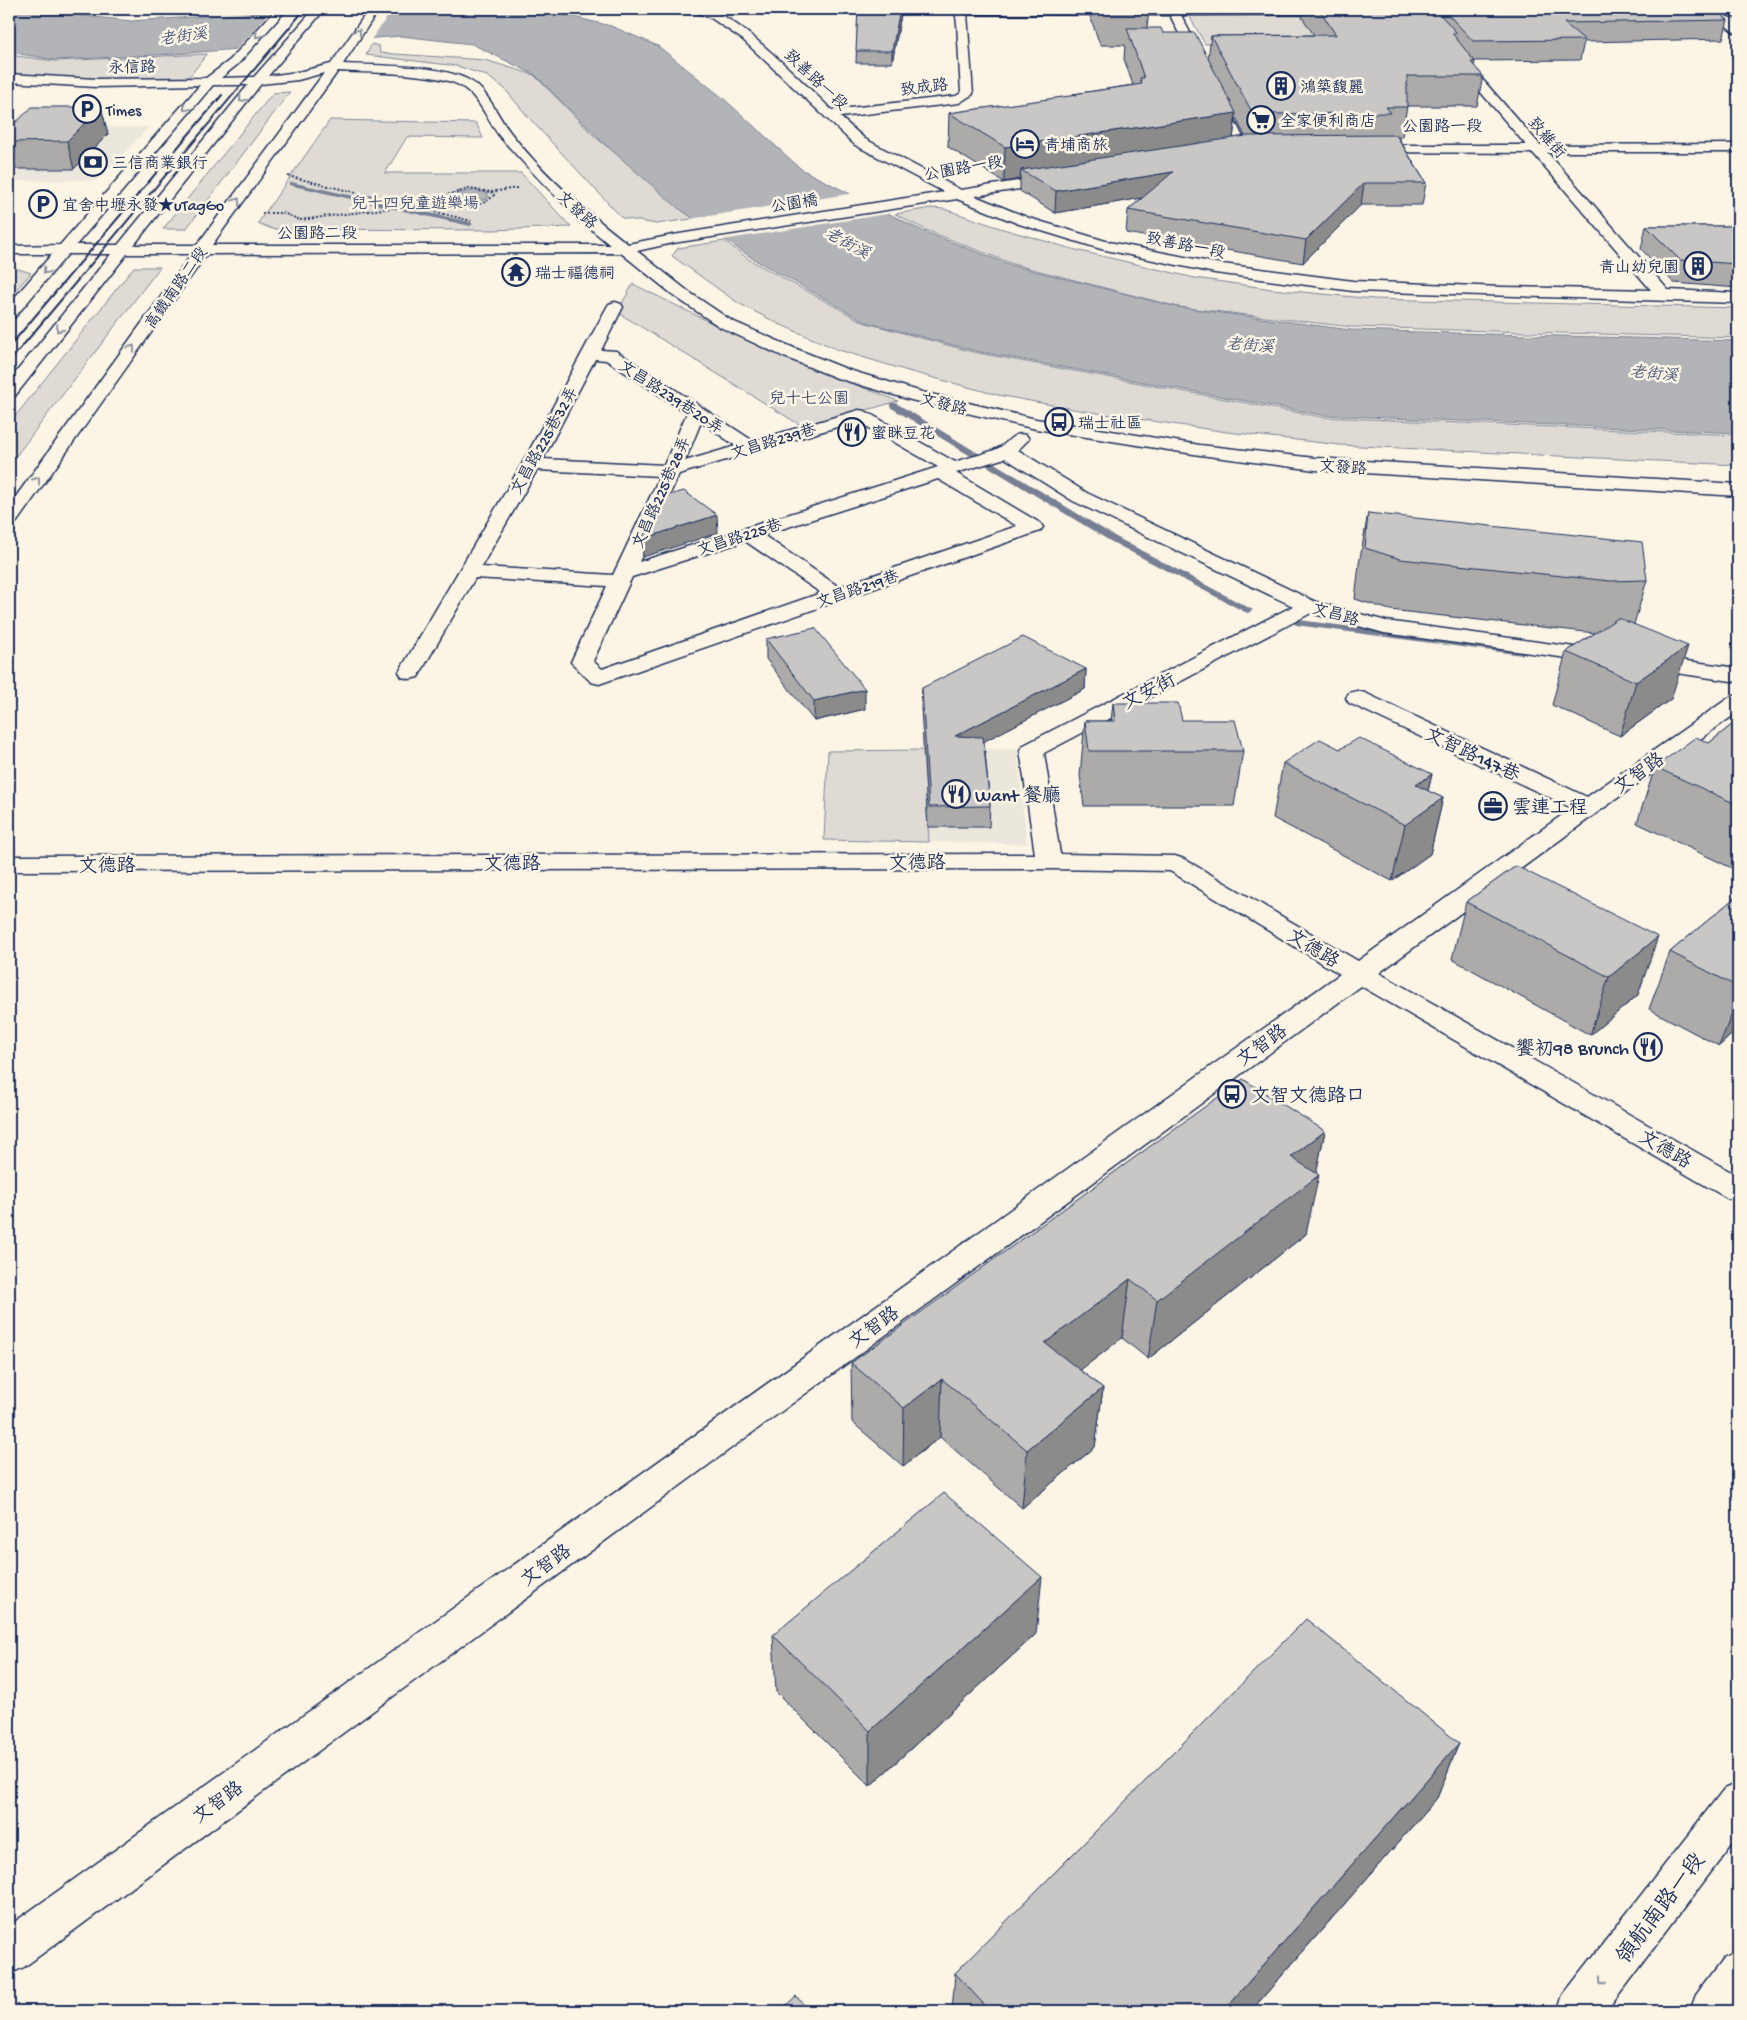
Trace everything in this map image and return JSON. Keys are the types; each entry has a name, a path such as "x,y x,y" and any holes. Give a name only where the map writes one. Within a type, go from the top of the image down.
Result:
{"street":[{"path":"9,314 210,80 234,62 282,9"},
{"path":"9,392 273,61 320,9"},
{"name":"高鐵南路二段","path":"9,519 343,56 374,9"},
{"name":"致善路一段","path":"698,9 716,12 860,142 958,194 1024,221 1106,246 1215,268 1353,286 1738,298"},
{"name":"致維街","path":"1433,9 1412,12 1664,295"},
{"path":"1710,9 1738,30"},
{"path":"1732,9 1738,13"},
{"path":"961,10 1349,12"},
{"name":"致成路","path":"830,114 959,98 967,94 961,10"},
{"path":"1174,10 1240,146"},
{"path":"1700,18 1738,22"},
{"path":"1725,20 1738,18"},
{"name":"文發路","path":"257,81 298,76 334,67 416,72 443,76 463,82 475,91 491,111 504,133 543,176 597,228 711,315 788,352 843,374 917,396 1036,424 1190,448 1315,464 1738,490"},
{"name":"永信路","path":"9,78 96,83 210,80 257,81"},
{"name":"公園路一段","path":"1532,145 1738,141"},
{"name":"公園路一段","path":"1354,145 1738,148"},
{"path":"1222,148 1258,146"},
{"name":"公園路一段","path":"915,197 944,187 1059,169"},
{"name":"公園路一段","path":"915,197 958,194 1072,176"},
{"name":"公園橋","path":"619,244 915,197"},
{"name":"公園路二段","path":"9,240 68,245 619,244"},
{"name":"公園路二段","path":"9,250 68,245"},
{"name":"文昌路225巷32弄","path":"410,672 531,464 615,307"},
{"name":"文昌路239巷20弄","path":"591,354 610,355 751,447"},
{"name":"文昌路225巷28弄","path":"582,662 622,577 673,483 696,412"},
{"name":"文昌路239巷","path":"531,464 673,483 751,447 859,415 946,470"},
{"path":"1006,451 1036,424"},
{"name":"文昌路225巷","path":"468,572 622,577 745,535 1006,451"},
{"name":"文昌路","path":"1006,451 1080,496 1309,606 1384,627 1738,675"},
{"name":"文昌路219巷","path":"582,662 599,676 1033,527 946,470"},
{"path":"719,520 837,595"},
{"name":"文安街","path":"1049,861 1032,750 1309,606"},
{"name":"文智路147巷","path":"1357,698 1589,807"},
{"name":"文智路","path":"9,1952 1359,973 1738,702"},
{"name":"文德路","path":"9,864 1049,861 1175,864 1359,973 1738,1190"},
{"name":"領航南路一段","path":"1579,2011 1738,1803"},
{"path":"1712,2011 1738,1974"}],"path":[{"path":"282,175 473,222"},
{"path":"444,201 446,195 469,189 491,192 519,188"},
{"path":"300,220 444,201 466,205 482,203 491,200 494,195 491,192"},
{"path":"259,213 283,213 306,222"}],"shaded area":[{"path":"149,127 98,180 9,181 9,146 26,128"},
{"path":"1017,749 1027,844 929,842 923,750"}],"green space":[{"path":"111,9 262,9 258,12 196,10 150,12"},
{"path":"1188,14 1405,14 1434,42 1205,44"},
{"path":"372,44 379,46 380,53 485,60 534,75 595,137 698,218 656,224 622,218 530,119 504,88 487,76 457,66 366,55"},
{"path":"207,54 189,77 101,82 9,76 9,55 55,61"},
{"path":"290,92 186,229 163,229 273,93"},
{"name":"兒十四兒童遊樂場","path":"330,120 476,123 483,138 407,137 385,173 521,173 571,227 492,230 272,229 258,223"},
{"path":"931,208 944,209 1003,229 1076,250 1195,278 1272,289 1374,299 1738,308 1738,338 1352,327 1178,307 1013,264 926,230 895,214"},
{"path":"724,241 750,260 863,322 973,352 1321,417 1738,435 1738,465 1340,445 1227,432 1084,411 998,395 839,350 779,324 738,303 672,256 678,248"},
{"path":"9,266 31,273 9,298"},
{"path":"134,267 160,267 9,465 9,424"},
{"name":"兒十七公園","path":"633,284 766,350 898,401 805,428 617,312"},
{"path":"923,750 929,842 824,840 828,751"}],"water":[{"name":"老街溪","path":"9,9 41,9 48,12 131,21 321,9 541,9 611,26 658,46 723,98 801,169 923,231 1011,265 1177,307 1351,330 1738,341 1738,433 1321,415 975,351 866,322 755,260 678,208 600,140 535,75 472,44 401,36 175,54 55,60 9,52"},
{"path":"475,190 487,193 489,197 469,203 458,203 448,199 450,195"}],"pier":[{"path":"393,9 370,41 234,52 272,10"},
{"path":"855,193 893,213 722,240 690,219"}],"building":[{"path":"858,9 900,9 892,51 856,51"},
{"path":"1102,9 1148,9 1149,10 1103,11"},
{"path":"1319,9 1435,9 1457,33 1452,33 1475,62 1471,62 1483,76 1407,76 1407,107 1386,107 1391,113 1253,114 1211,36 1336,35"},
{"path":"1443,9 1714,9 1728,20 1564,23 1585,40 1473,41"},
{"path":"1127,28 1161,28 1163,33 1195,33 1236,113 1005,147 949,113 1142,84 1140,78 1144,78"},
{"path":"32,107 101,107 67,141 9,142 9,129"},
{"path":"1396,135 1426,183 1364,183 1306,240 1128,210 1173,172 1056,191 1021,170 1246,136"},
{"path":"1646,226 1738,226 1738,264 1680,260"},
{"path":"684,491 717,515 642,539 662,497"},
{"path":"1368,513 1642,542 1647,580 1610,581 1400,559 1365,548"},
{"path":"1618,618 1688,646 1636,682 1566,652"},
{"path":"815,628 865,689 814,701 766,639"},
{"path":"1023,637 1086,669 955,736 983,737 990,806 929,807 922,688"},
{"path":"1113,703 1178,703 1182,720 1235,720 1243,751 1089,751 1085,721 1115,721"},
{"path":"1738,720 1738,805 1655,767 1696,737 1709,743"},
{"path":"1359,738 1432,774 1416,785 1443,798 1405,825 1283,763 1320,739 1340,749"},
{"path":"1516,866 1658,937 1609,977 1466,902"},
{"path":"1738,895 1738,987 1670,952"},
{"path":"1243,1079 1325,1131 1291,1157 1319,1175 1157,1300 1130,1279 1045,1343 1103,1388 1027,1450 942,1379 904,1408 851,1363"},
{"path":"944,1493 1042,1577 870,1731 773,1635"},
{"path":"1306,1619 1459,1743 1223,2011 990,2011 955,1973"},
{"path":"796,1996 809,2011 780,2011"}],"waterway":[{"path":"291,184 470,224"},
{"path":"893,405 1113,539 1248,610"},
{"path":"1299,623 1522,652"}],"railway":[{"path":"9,362 305,9"},
{"path":"9,347 222,95"}],"place":[{"name":"鴻築馥麗","path":"1281,86"},
{"name":"Times","path":"87,109"},
{"name":"全家便利商店","path":"1261,120"},
{"name":"青埔商旅","path":"1025,144"},
{"name":"三信商業銀行","path":"93,162"},
{"name":"宜舍中壢永發★uTagGo","path":"43,204"},
{"name":"青山幼兒園","path":"1698,266"},
{"name":"瑞士福德祠","path":"516,272"},
{"name":"瑞士社區","path":"1059,422"},
{"name":"蜜眯豆花","path":"852,432"},
{"name":"Want 餐廳","path":"956,794"},
{"name":"雲連工程","path":"1493,806"},
{"name":"饗初98 Brunch","path":"1648,1047"},
{"name":"文智文德路口","path":"1232,1094"}]}
